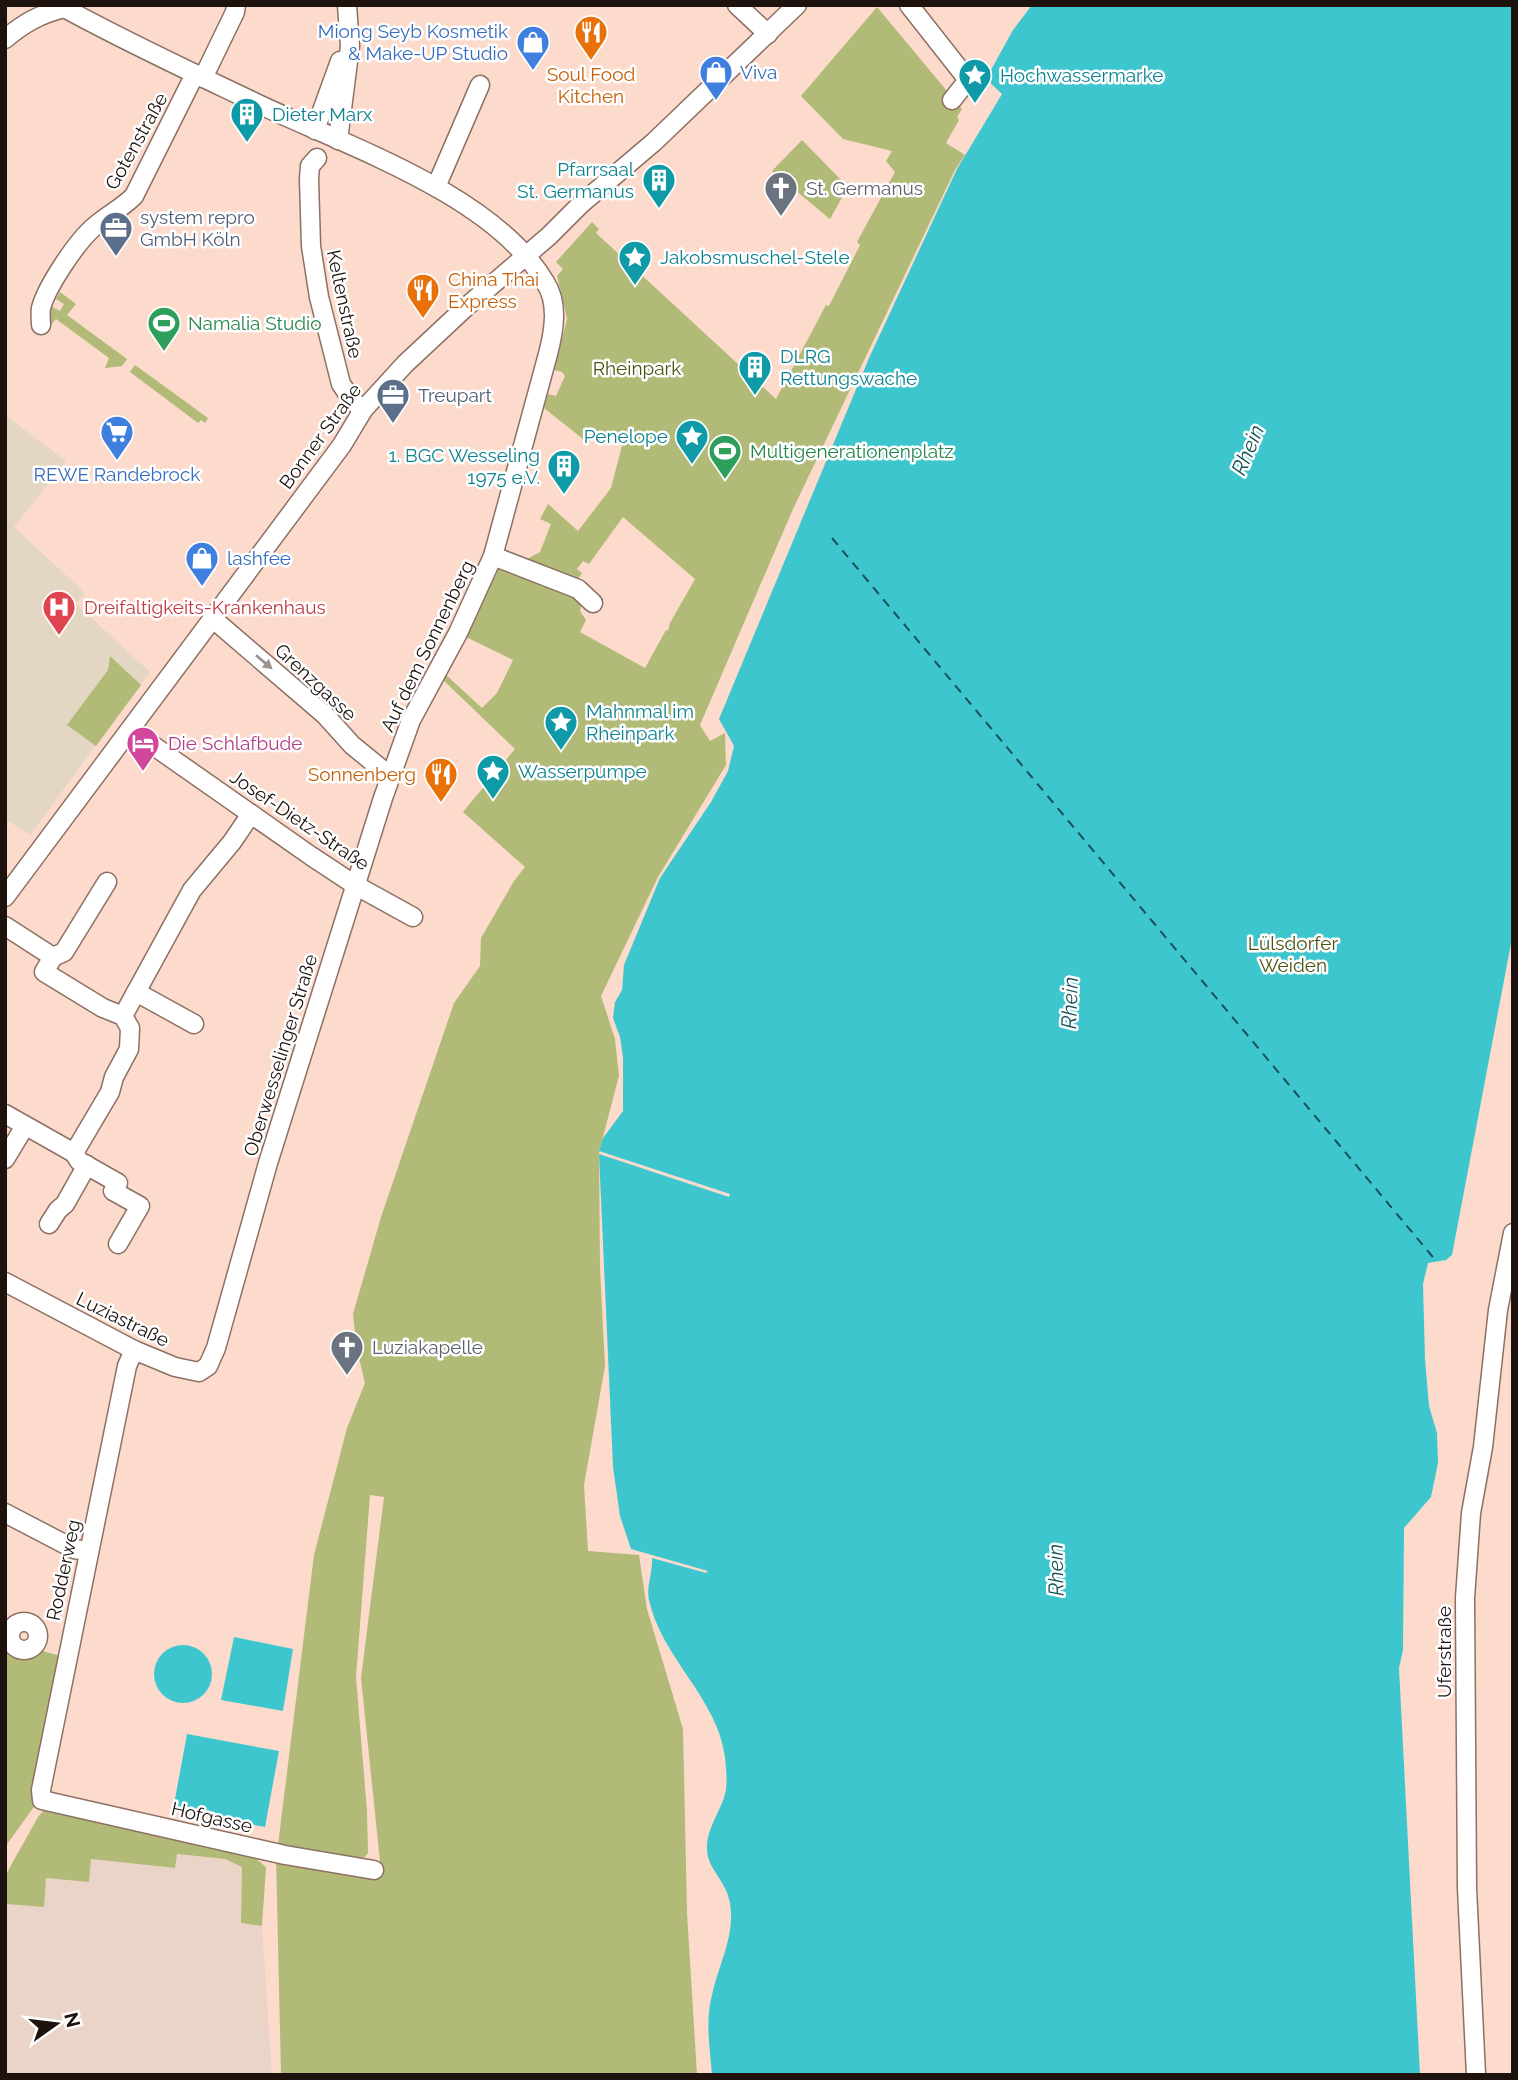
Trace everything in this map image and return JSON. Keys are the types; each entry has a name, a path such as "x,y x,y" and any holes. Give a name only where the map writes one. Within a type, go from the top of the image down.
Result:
{"street":[{"name":"Gotenstraße","path":"41,325 41,309 67,258 97,225 123,208 134,196 235,12 236,5"},
{"path":"338,140 350,46 347,5"},
{"path":"737,5 768,34"},
{"name":"Bonner Straße","path":"5,897 342,445 363,410 405,364 549,236 581,204 654,142 797,5"},
{"path":"909,5 968,80 952,100"},
{"name":"Auf dem Sonnenberg","path":"61,7 199,76 436,187 496,227 525,255 547,283 553,304 554,324 493,556 458,633 411,720 390,776"},
{"path":"5,39 25,22 61,7"},
{"path":"315,130 333,86 349,25"},
{"path":"436,187 481,85"},
{"name":"Keltenstraße","path":"317,158 310,166 310,204 311,246 318,297 341,384 363,410"},
{"path":"493,556 578,589 593,603"},
{"name":"Grenzgasse","path":"212,618 325,715 352,745 390,776"},
{"name":"Josef-Dietz-Straße","path":"131,730 355,885 413,917"},
{"name":"Oberwesselinger Straße","path":"216,1348 268,1163 390,776"},
{"path":"123,1016 192,890 232,842 251,814"},
{"path":"49,1223 65,1204 80,1159 114,1077 130,1049 130,1028 123,1016 103,1009 44,972 53,957 64,952 107,883"},
{"path":"5,926 53,957"},
{"path":"136,992 194,1024"},
{"path":"5,1114 118,1183 113,1191 140,1206 118,1244"},
{"path":"5,1159 24,1126"},
{"name":"Uferstraße","path":"1476,2075 1467,1888 1465,1598 1471,1513 1483,1447 1498,1310 1513,1233"},
{"name":"Luziastraße","path":"5,1282 134,1350 175,1367 198,1372 208,1366 216,1348"},
{"name":"Rodderweg","path":"42,1800 41,1790 88,1551 127,1366 134,1350"},
{"path":"5,1513 74,1549 88,1551"},
{"name":"Hofgasse","path":"42,1800 285,1855 374,1870"}],"shaded area":[{"name":"Dreifaltigkeits-Krankenhaus","path":"5,415 66,461 14,527 85,593 76,604 150,672 30,835 5,819"},
{"path":"176,1854 225,1859 242,1867 241,1923 262,1926 272,2075 5,2075 5,1904 28,1906 46,1878 91,1859 175,1868"}],"green space":[{"name":"Rheinpark","path":"877,7 962,109 946,143 965,155 955,170 793,509 700,725 710,741 725,733 726,765 658,877 601,996 615,1039 619,1076 599,1152 600,1268 605,1366 584,1485 588,1551 639,1555 647,1609 683,1729 687,1912 697,2075 281,2075 276,1856 381,1871 361,1678 384,1497 370,1495 356,1677 368,1853 357,1860 278,1845 314,1555 347,1428 365,1383 357,1350 353,1314 381,1217 454,1003 480,966 481,938 525,867 463,812 515,749 440,677 444,673 482,708 497,693 513,660 466,637 500,566 569,590 582,602 580,611 586,620 580,632 645,668 695,579 623,517 589,564 583,561 577,569 582,573 575,583 523,561 540,552 551,524 540,519 548,504 578,531 611,488 624,438 600,432 588,443 544,408 548,394 556,396 565,376 554,370 567,319 557,276 563,269 556,262 592,222 599,229 596,233 776,399 826,305 829,306 860,245 857,242 895,172 886,161 892,151 843,139 801,96"},
{"path":"802,140 848,187 830,219 772,171"},
{"path":"60,292 76,304 67,315 127,359 122,366 105,368 109,358 56,319 50,326 52,307 60,311 64,304 56,299"},
{"path":"135,365 208,418 205,423 201,420 198,423 130,372"},
{"path":"110,656 141,685 96,746 67,725 108,670"},
{"path":"5,1645 21,1656 39,1650 61,1656 36,1804 5,1847"},
{"path":"45,1809 229,1849 254,1857 266,1867 262,1926 241,1923 242,1867 225,1859 177,1854 175,1868 91,1859 89,1882 46,1878 44,1907 5,1904 5,1876"}],"water":[{"name":"Rhein","path":"1032,5 1513,5 1513,933 1452,1255 1446,1260 1428,1263 1423,1284 1425,1359 1429,1406 1437,1433 1438,1463 1431,1497 1404,1528 1403,1650 1399,1668 1420,2075 712,2075 710,2005 727,1944 731,1913 724,1886 708,1858 707,1842 726,1790 725,1757 712,1715 665,1641 648,1595 652,1558 706,1573 708,1571 631,1549 620,1516 613,1467 599,1154 729,1197 730,1194 599,1151 603,1138 623,1111 623,1057 613,1018 615,1002 622,990 624,965 660,878 711,802 728,771 734,746 719,719 869,358 957,169 1002,94 986,79 1013,30"},
{"path":"234,1637 293,1649 283,1711 221,1700"},
{"path":"177,1645 189,1645 204,1653 212,1668 212,1680 204,1695 189,1703 177,1703 162,1695 154,1680 154,1668 162,1653"},
{"path":"187,1734 279,1751 265,1827 173,1810"}],"ferry route":[{"path":"832,538 1437,1262"}],"place":[{"name":"Soul Food Kitchen","path":"591,62"},
{"name":"Miong Seyb Kosmetik & Make-UP Studio","path":"533,72"},
{"name":"Viva","path":"716,102"},
{"name":"Hochwassermarke","path":"975,105"},
{"name":"Dieter Marx","path":"247,144"},
{"name":"Pfarrsaal St. Germanus","path":"659,210"},
{"name":"St. Germanus","path":"781,218"},
{"name":"system repro GmbH Köln","path":"116,258"},
{"name":"Jakobsmuschel-Stele","path":"635,287"},
{"name":"China Thai Express","path":"423,320"},
{"name":"Namalia Studio","path":"164,353"},
{"name":"DLRG Rettungswache","path":"755,397"},
{"name":"Treupart","path":"393,425"},
{"name":"REWE Randebrock","path":"117,462"},
{"name":"Penelope","path":"692,466"},
{"name":"Multigenerationenplatz","path":"725,481"},
{"name":"1. BGC Wesseling 1975 e.V.","path":"564,496"},
{"name":"lashfee","path":"202,588"},
{"name":"Dreifaltigkeits-Krankenhaus","path":"59,637"},
{"name":"Mahnmal im Rheinpark","path":"561,752"},
{"name":"Die Schlafbude","path":"143,773"},
{"name":"Wasserpumpe","path":"493,801"},
{"name":"Sonnenberg","path":"441,804"},
{"name":"Luziakapelle","path":"347,1377"}],"park label":[{"name":"Lülsdorfer Weiden","path":"1293,954"}]}
